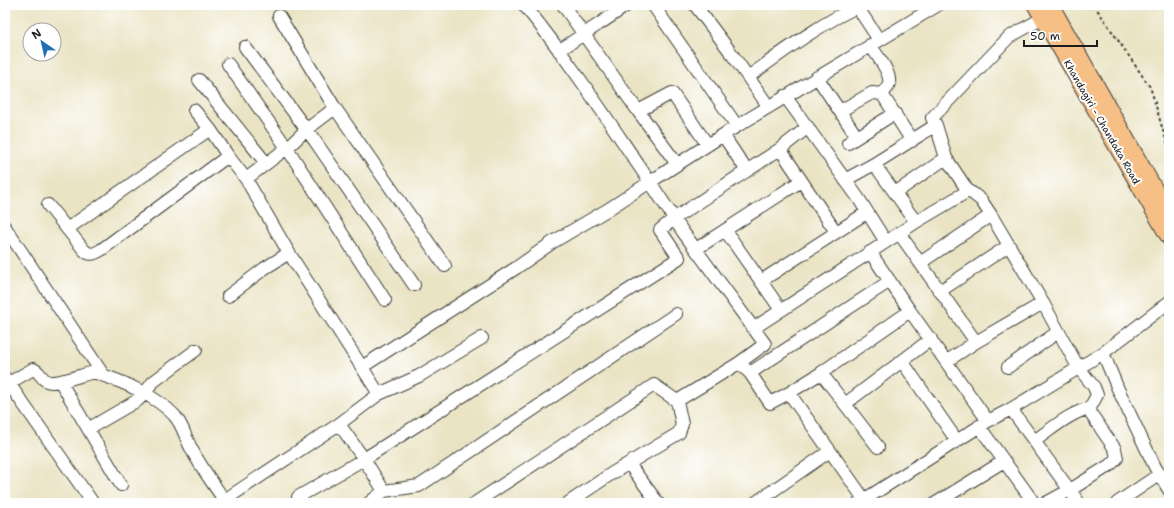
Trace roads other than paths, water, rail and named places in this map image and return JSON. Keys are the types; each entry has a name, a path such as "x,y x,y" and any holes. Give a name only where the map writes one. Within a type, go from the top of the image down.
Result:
{"main road":[{"name":"Khandagiri - Chandaka Road","path":"1035,5 1078,66 1169,214"},
{"name":"Khandagiri - Chandaka Road","path":"1050,5 1078,66 1169,238"}],"street":[{"path":"524,5 601,110 674,218 765,344 739,363 678,401"},
{"path":"563,5 677,164"},
{"path":"559,51 583,33 613,16 627,5"},
{"path":"652,5 737,126"},
{"path":"695,5 769,106"},
{"path":"362,367 516,268 553,242 607,210 707,144 938,5"},
{"path":"748,77 792,46 856,6 889,76 889,83 882,94"},
{"path":"279,16 335,108 445,266"},
{"path":"1043,18 1009,37 932,118 936,125 946,158 968,191 976,195 981,200 991,215 1008,246 1043,302 1078,367 1094,387 1097,395 1090,408 1092,418 1114,448 1117,458 1110,465 1046,503"},
{"path":"245,47 306,130 414,285"},
{"path":"228,64 287,148 385,300"},
{"path":"817,77 840,111 852,140 895,113"},
{"path":"199,80 266,163"},
{"path":"638,111 672,93 707,144"},
{"path":"840,111 872,93 882,94 912,141"},
{"path":"785,96 859,200 886,242"},
{"path":"246,178 287,148 306,130 335,108"},
{"path":"194,110 246,178 289,253 378,394"},
{"path":"844,180 874,164 936,125"},
{"path":"298,497 364,459 679,258 660,230 674,218 780,149 808,127"},
{"path":"67,229 210,129"},
{"path":"723,135 747,171"},
{"path":"780,149 836,232"},
{"path":"48,204 84,250 88,254 93,254 101,250 228,156"},
{"path":"895,193 946,158"},
{"path":"874,164 916,222"},
{"path":"696,249 801,181"},
{"path":"754,328 916,222 968,191"},
{"path":"761,281 866,213"},
{"path":"920,263 991,215"},
{"path":"5,227 104,376"},
{"path":"725,230 781,310"},
{"path":"899,233 976,342"},
{"path":"940,291 1008,246"},
{"path":"870,252 910,311 947,361 1004,461 1034,503"},
{"path":"228,296 265,268 289,253"},
{"path":"750,373 890,281"},
{"path":"947,361 1043,302"},
{"path":"789,393 830,451 861,501 984,424 1103,353 1169,302"},
{"path":"739,363 750,373 770,403 821,373 910,311"},
{"path":"369,503 384,491 419,486 676,314"},
{"path":"1008,367 1058,332"},
{"path":"93,503 7,380 33,369 36,370 46,381 50,382 91,373 104,376 145,393 161,404 180,422 191,450 222,502 339,424 378,394 419,376 482,338"},
{"path":"845,404 931,339"},
{"path":"88,429 131,404 145,393 153,382 196,350"},
{"path":"1103,353 1118,389 1169,490"},
{"path":"902,361 957,441"},
{"path":"821,373 878,447"},
{"path":"60,380 122,485"},
{"path":"475,503 654,385 678,401 682,424 679,433 568,503"},
{"path":"1034,441 1072,415 1081,410 1090,408"},
{"path":"1011,409 1079,503"},
{"path":"339,424 364,459 384,491"},
{"path":"754,503 830,451"},
{"path":"936,503 1004,461"},
{"path":"629,464 658,503"},
{"path":"1117,503 1160,474"}]}
